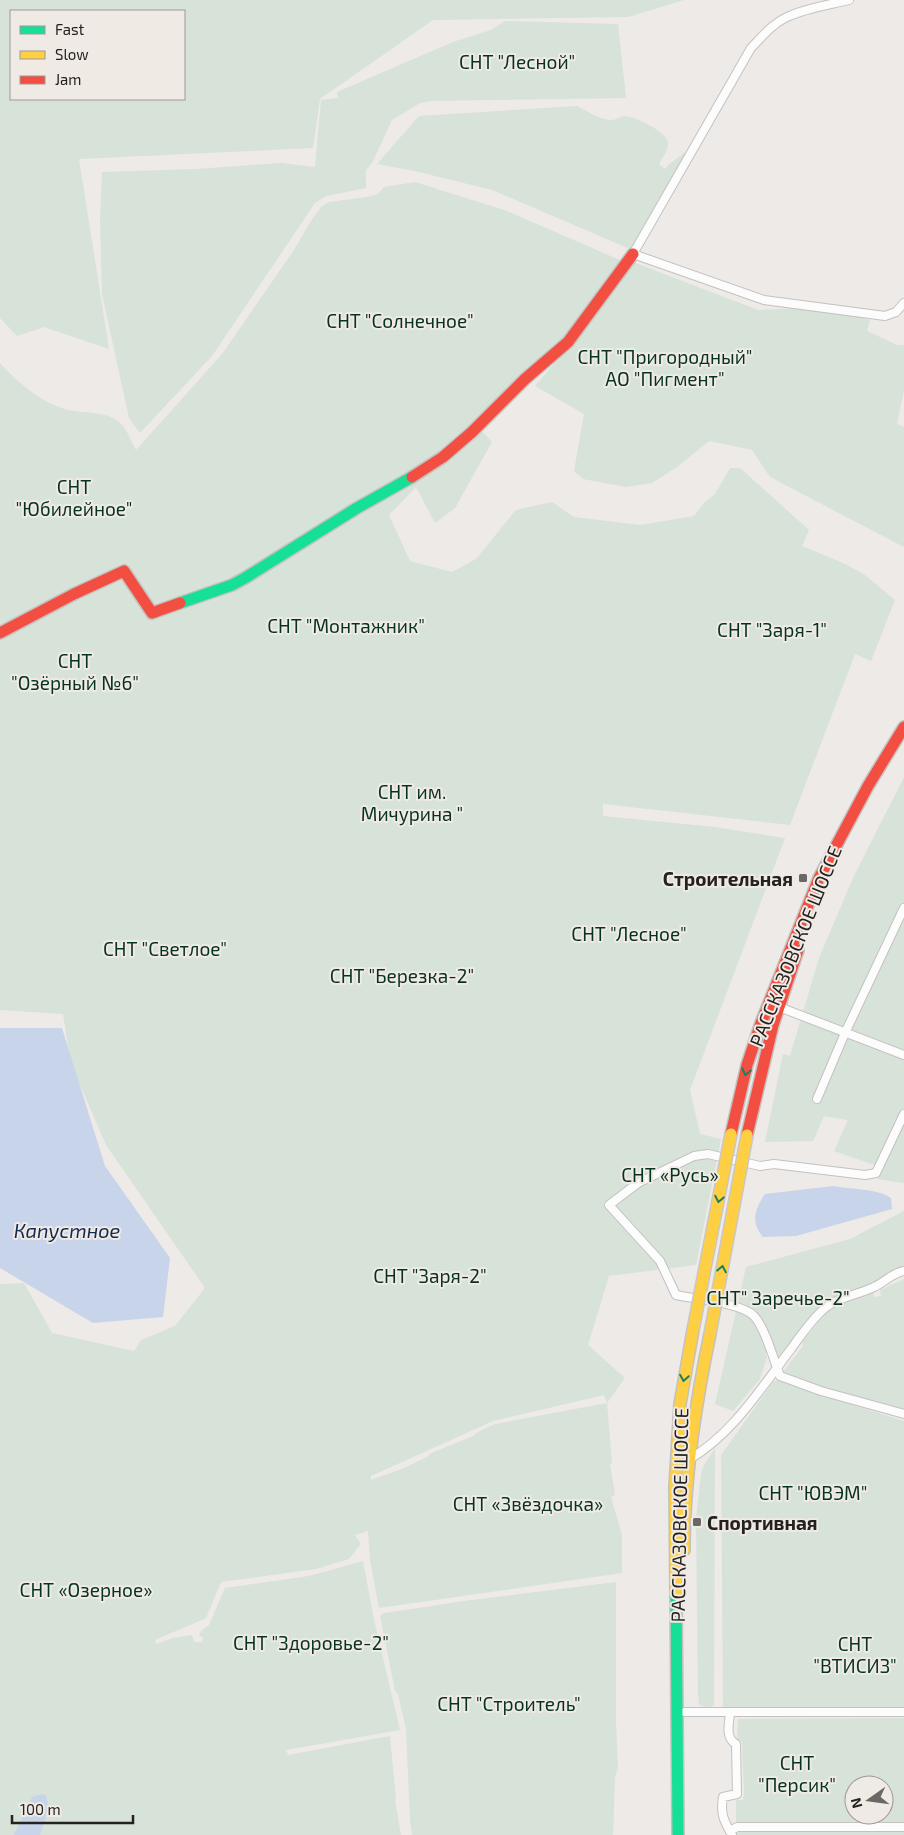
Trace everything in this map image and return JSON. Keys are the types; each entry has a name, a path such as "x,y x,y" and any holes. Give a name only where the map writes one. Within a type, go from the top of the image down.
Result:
{"main road":[{"path":"0,634 74,594 124,571 152,613 232,585 357,508 420,473 443,457 472,432 525,379 568,342 633,254"},
{"name":"РАССКАЗОВСКОЕ ШОССЕ","path":"678,1835 675,1487 680,1404 731,1134 747,1065 761,1023 819,878 868,786 904,726"},
{"name":"РАССКАЗОВСКОЕ ШОССЕ","path":"684,1835 683,1537 688,1460 697,1392 710,1334 747,1135 766,1052 804,931 827,878 904,733"}],"street":[{"path":"849,0 804,11 786,18 768,30 751,48 633,254 764,300 885,316 896,312 904,302"},
{"path":"817,1099 844,1033 904,908"},
{"path":"779,1006 904,1055"},
{"path":"904,1114 876,1173 865,1175 774,1164 760,1166 708,1154 694,1156 638,1183 609,1205 660,1261 676,1296 742,1308 755,1317 767,1341 780,1376 821,1391 904,1414"},
{"path":"688,1460 700,1454 733,1424 824,1309 836,1301 873,1288 894,1274 904,1271"},
{"path":"685,1712 904,1712"},
{"path":"730,1713 729,1738 736,1744 738,1794 723,1797 723,1818 731,1833 737,1827 904,1827"}],"green space":[{"path":"0,0 684,0 628,17 433,20 320,99 313,148 79,159 109,349 44,327 17,336 0,318"},
{"name":"СНТ \"Лесной\"","path":"505,21 618,24 626,98 431,101 420,103 392,120 372,163 366,170 366,188 326,196 315,203 212,356 140,433 129,418 102,294 100,220 102,172 196,169 281,163 315,167 321,100 338,98 337,92 453,42 491,30"},
{"path":"577,106 605,119 629,117 663,134 667,139 668,146 659,164 665,169 687,151 630,249 492,190 415,171 377,164 419,116"},
{"path":"415,182 507,211 622,261 578,321 523,381 475,424 492,442 455,508 435,523 416,487 389,515 410,561 452,572 476,559 516,510 552,502 574,517 640,525 694,516 705,502 715,494 730,468 740,468 809,530 802,546 843,563 865,575 895,600 871,661 855,654 790,825 603,804 603,816 715,827 785,838 690,1090 700,1134 721,1139 696,1265 609,1276 588,1345 625,1378 607,1403 612,1463 610,1464 615,1495 611,1497 622,1535 622,1573 379,1608 370,1560 368,1531 355,1535 361,1544 349,1559 316,1569 221,1582 206,1618 155,1640 156,1644 173,1638 192,1635 194,1642 202,1642 203,1637 199,1636 201,1631 209,1625 225,1588 309,1576 363,1561 374,1620 400,1730 286,1750 288,1755 390,1736 395,1800 401,1835 0,1835 0,1284 24,1283 52,1333 134,1351 141,1340 175,1326 205,1288 106,1145 71,1064 63,1014 0,1010 0,363 15,379 33,393 52,404 73,411 100,414 115,419 125,429 136,450 222,354 322,206 329,202 378,194 384,187","holes":["604,1395 607,1403 495,1424 473,1436 429,1454 429,1456 404,1468 371,1480 371,1476 493,1421"]},
{"name":"СНТ \"Пригородный\" АО \"Пигмент\"","path":"633,262 758,310 805,308 833,311 870,320 867,331 897,345 904,345 904,390 897,424 904,427 904,547 770,477 752,450 709,441 677,467 652,483 626,487 583,479 574,471 584,414 535,386 588,324"},
{"path":"904,777 904,1183 877,1179 883,1168 834,1151 848,1120 824,1116 813,1141 765,1142 783,1054 790,1056 819,958 853,878"},
{"path":"904,1211 904,1268 895,1268 871,1285 874,1297 881,1296 880,1290 904,1279 904,1411 827,1388 824,1396 904,1421 904,1707 723,1707 721,1455 774,1381 776,1381 803,1346 802,1342 826,1313 835,1307 832,1299 808,1321 779,1357 765,1353 767,1357 760,1379 733,1411 715,1404 746,1267 850,1239"},
{"path":"715,1448 714,1705 710,1708 699,1705 698,1695 696,1519 701,1474 703,1467"},
{"name":"СНТ \"Строитель\"","path":"616,1582 616,1722 618,1768 615,1778 613,1835 412,1835 406,1729 398,1694 395,1691 380,1615 464,1601"},
{"name":"СНТ \"Персик\"","path":"904,1718 904,1825 736,1827 736,1800 743,1800 744,1794 742,1741 737,1741 738,1719"},
{"path":"904,1829 904,1835 735,1835 735,1832"}],"water":[{"name":"Капустное","path":"0,1028 62,1028 105,1166 170,1258 163,1317 93,1323 0,1268"},
{"path":"833,1186 872,1191 886,1195 891,1198 892,1209 796,1236 763,1237 756,1226 755,1216 765,1194"},
{"path":"41,1794 46,1795 49,1808 40,1835 14,1835 32,1797"}],"traffic: fast":[{"path":"180,603 232,585 245,578 357,508 412,477"},
{"path":"676,1593 678,1835"}],"traffic: slow":[{"path":"693,1330 731,1134"},
{"path":"710,1334 747,1135"},
{"path":"676,1593 675,1487 680,1404 693,1330"},
{"path":"684,1550 691,1442 710,1334"}],"traffic: jam":[{"path":"412,477 443,457 472,432 525,379 568,342 633,254"},
{"path":"0,633 74,594 124,571 152,613 180,603"},
{"path":"731,1134 747,1065 761,1023 819,878 868,786 904,727"},
{"path":"747,1135 773,1025 798,950"}],"place":[{"name":"Строительная","path":"803,878"},
{"name":"Спортивная","path":"697,1522"}],"park label":[{"name":"СНТ \"Солнечное\"","path":"400,320"},
{"name":"СНТ \"Юбилейное\"","path":"74,497"},
{"name":"СНТ \"Монтажник\"","path":"346,625"},
{"name":"СНТ \"Заря-1\"","path":"772,629"},
{"name":"СНТ \"Озёрный №6\"","path":"75,671"},
{"name":"СНТ им. Мичурина \"","path":"412,802"},
{"name":"СНТ \"Лесное\"","path":"629,933"},
{"name":"СНТ \"Светлое\"","path":"165,948"},
{"name":"СНТ \"Березка-2\"","path":"402,975"},
{"name":"СНТ «Русь»","path":"670,1174"},
{"name":"СНТ \"Заря-2\"","path":"430,1275"},
{"name":"СНТ\" Заречье-2\"","path":"778,1297"},
{"name":"СНТ \"ЮВЭМ\"","path":"813,1492"},
{"name":"СНТ «Звёздочка»","path":"528,1503"},
{"name":"СНТ «Озерное»","path":"86,1589"},
{"name":"СНТ \"Здоровье-2\"","path":"311,1642"},
{"name":"СНТ \"ВТИСИЗ\"","path":"855,1654"}]}
